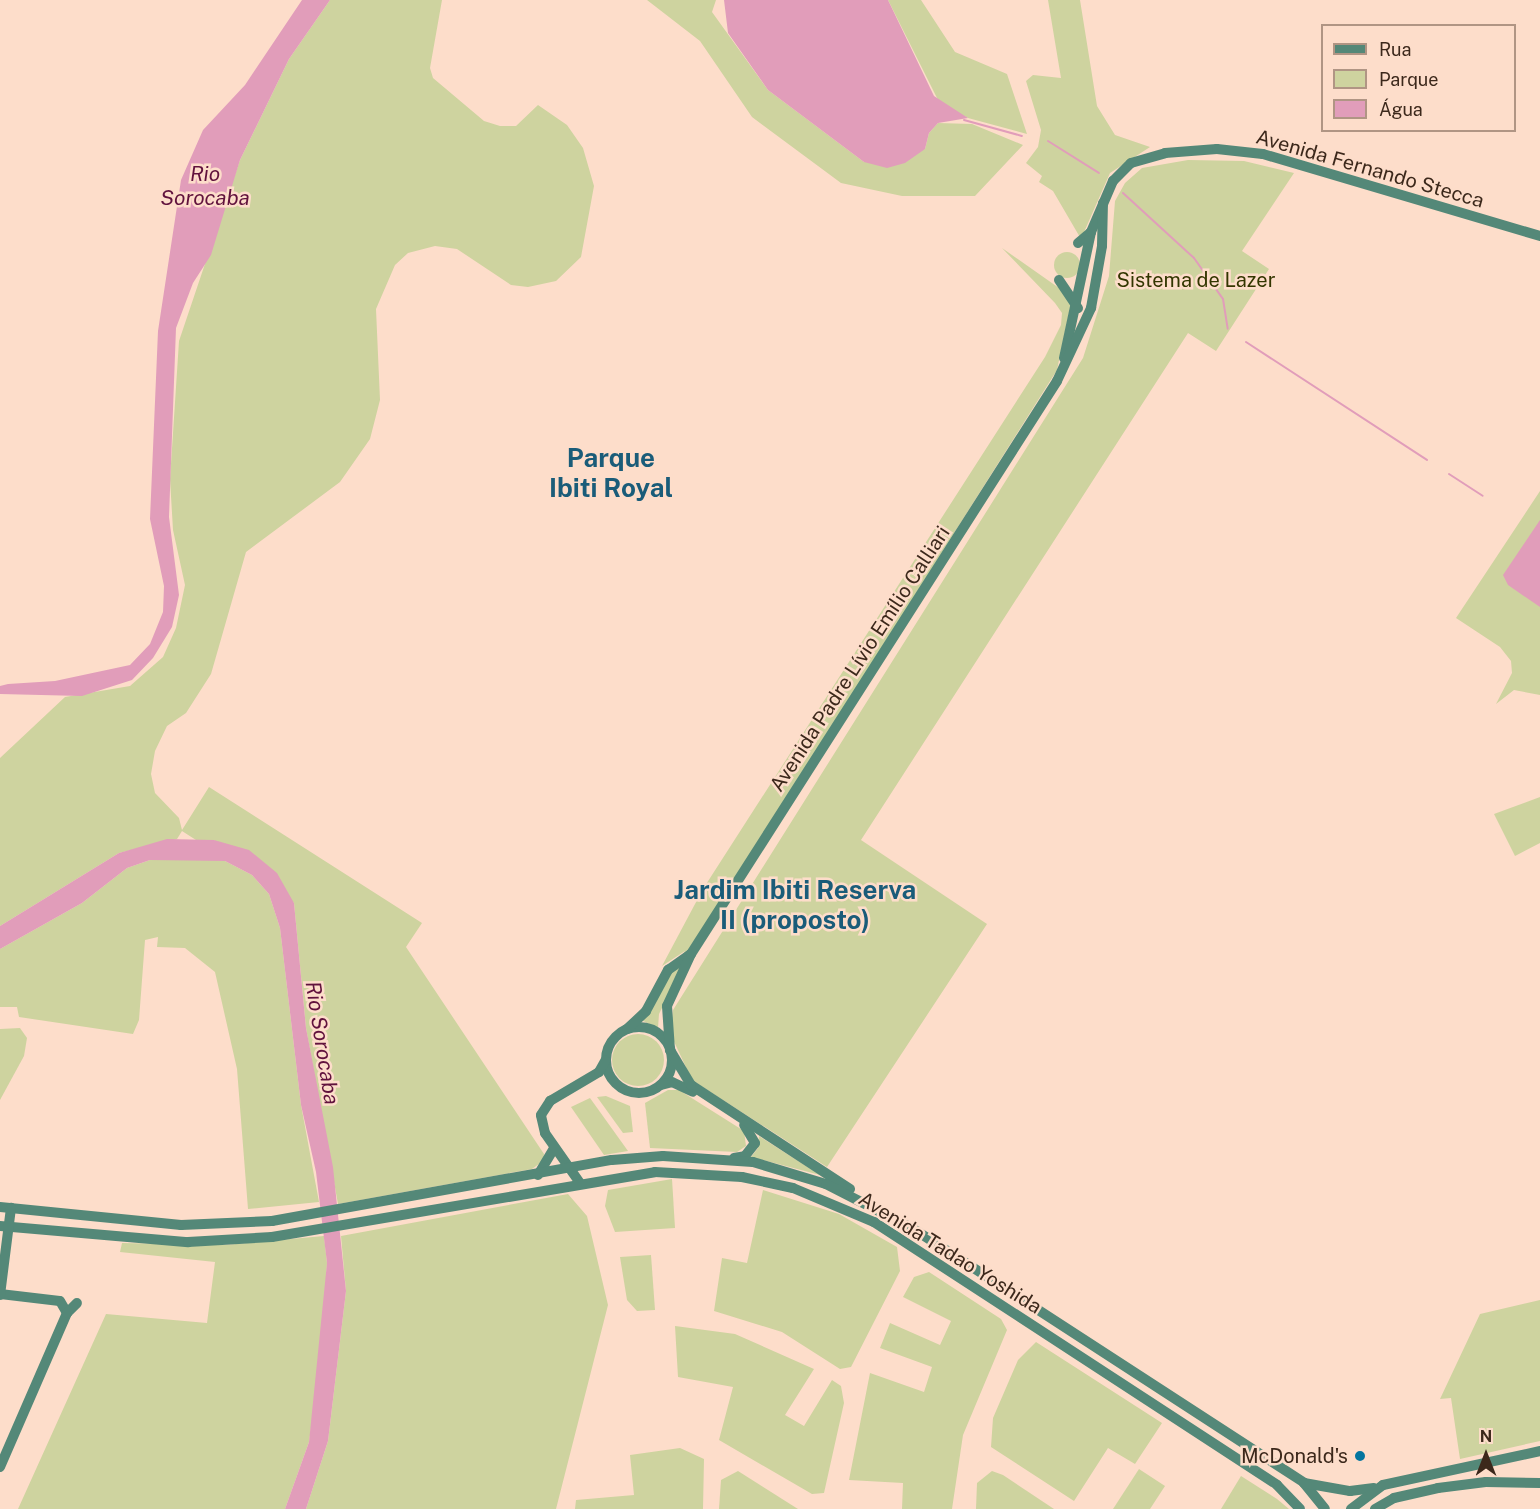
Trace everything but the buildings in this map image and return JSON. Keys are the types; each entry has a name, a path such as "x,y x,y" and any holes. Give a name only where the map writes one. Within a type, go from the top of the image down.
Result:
{"main road":[{"name":"Avenida Fernando Stecca","path":"1084,244 1113,181 1131,163 1165,153 1217,149 1263,154 1540,236"},
{"name":"Avenida Padre Lívio Emílio Calliari","path":"670,1050 667,1006 691,954 1057,381 1091,308 1102,246 1103,203"},
{"name":"Avenida Padre Lívio Emílio Calliari","path":"1057,381 1078,308 1084,244"},
{"path":"1059,280 1078,308"},
{"name":"Avenida Padre Lívio Emílio Calliari","path":"624,1031 646,1011 668,970 691,954"},
{"path":"580,1183 554,1148 542,1127 542,1110 599,1072 606,1060 610,1043 624,1031 648,1029 670,1050 691,1085 866,1201"},
{"path":"660,1085 670,1069 670,1050"},
{"path":"606,1060 611,1078 625,1090 644,1093 660,1085 679,1084 750,1130 754,1138 751,1151 727,1160"},
{"path":"538,1175 554,1148"},
{"name":"Avenida Tadao Yoshida","path":"5,1207 186,1225 272,1221 385,1203 568,1168 663,1156 727,1160 783,1170 866,1201 1304,1483 1325,1509"},
{"name":"Avenida Tadao Yoshida","path":"4,1226 188,1242 272,1237 388,1219 580,1183 656,1172 696,1172 793,1188 840,1205 911,1245 1277,1485 1300,1509"},
{"path":"5,1207 0,1294 60,1301 67,1312"},
{"path":"0,1467 67,1312 77,1303"},
{"name":"Avenida Tadao Yoshida","path":"1304,1483 1350,1491 1540,1451"},
{"path":"1375,1509 1394,1498 1438,1488 1486,1482 1540,1483"},
{"path":"1351,1509 1380,1486"}],"green space":[{"path":"330,0 442,0 430,68 433,78 484,121 500,126 516,126 538,105 567,125 583,148 594,186 581,257 556,281 528,287 511,285 457,249 435,246 408,253 395,265 376,309 380,400 370,439 340,482 246,552 211,674 186,713 167,726 155,751 151,774 155,793 179,818 182,830 209,787 422,923 406,947 544,1154 543,1161 532,1169 338,1204 306,1028 294,903 214,840 196,840 182,831 177,839 119,853 0,926 0,758 65,697 130,686 163,657 176,628 185,585 173,530 170,479 179,341 240,160 289,59"},
{"path":"647,0 716,0 712,12 768,90 864,162 925,149 929,133 938,123 972,124 1023,145 975,196 902,196 841,183 752,117 700,41"},
{"path":"888,0 921,0 955,52 1007,74 1027,134 968,118 940,104"},
{"path":"1048,0 1080,0 1097,106 1115,135 1150,147 1110,173 1081,239 1053,191 1039,182 1042,176 1026,163 1038,147 1041,130 1026,81 1033,75 1061,78"},
{"name":"Sistema de Lazer","path":"1188,160 1244,161 1294,173 1242,251 1269,269 1216,351 1188,333 861,840 987,924 827,1167 692,1080 670,1033 673,1010 1083,358 1109,276 1115,201 1125,183 1142,168"},
{"path":"1002,248 1059,288 1071,303 1057,370 692,948 659,1014 658,1028 641,1020 685,951 662,966 703,889 1045,357 1061,325 1062,313 1055,303"},
{"path":"1067,252 1076,256 1080,265 1076,274 1067,278 1058,274 1054,265 1058,256"},
{"path":"1540,491 1540,695 1514,690 1496,704 1512,673 1511,661 1500,647 1456,618"},
{"path":"1540,797 1540,843 1515,856 1494,814"},
{"path":"197,858 225,861 252,875 269,894 280,928 301,1105 319,1202 248,1209 237,1069 215,972 185,948 157,947 158,937 145,940 139,1020 133,1034 19,1017 17,1007 0,1007 0,949 82,903 127,868 150,860"},
{"path":"20,1028 27,1038 24,1056 0,1100 0,1029"},
{"path":"633,1034 643,1034 657,1041 664,1060 657,1079 643,1086 633,1086 623,1082 616,1075 612,1065 612,1055 616,1045 623,1038"},
{"path":"668,1090 679,1090 744,1131 746,1146 737,1152 650,1148 645,1103"},
{"path":"606,1096 630,1106 633,1132 623,1133 597,1097"},
{"path":"590,1098 628,1151 604,1155 571,1107"},
{"path":"759,1136 820,1175 751,1157 758,1148"},
{"path":"672,1179 675,1228 615,1232 605,1206 608,1190"},
{"path":"763,1190 839,1214 897,1247 900,1271 851,1367 840,1369 782,1332 714,1311 722,1258 747,1263"},
{"path":"568,1194 587,1216 608,1305 556,1509 306,1509 328,1441 346,1291 341,1236"},
{"path":"324,1236 327,1263 322,1350 309,1442 285,1509 18,1509 106,1314 207,1323 215,1262 120,1252 122,1243 225,1245"},
{"path":"651,1255 655,1310 637,1311 627,1300 620,1257"},
{"path":"929,1272 1001,1319 1007,1330 963,1435 952,1509 902,1509 903,1483 849,1480 870,1373 924,1392 932,1367 880,1348 890,1323 940,1345 951,1321 903,1297 914,1277"},
{"path":"1540,1300 1540,1441 1460,1459 1451,1398 1440,1399 1480,1314"},
{"path":"675,1326 735,1334 814,1369 785,1415 804,1426 832,1380 841,1386 844,1403 824,1493 812,1494 719,1440 733,1387 678,1377"},
{"path":"1036,1342 1162,1423 1135,1464 1108,1448 1074,1501 991,1447 993,1418 1018,1360"},
{"path":"680,1448 704,1459 703,1509 575,1509 576,1500 634,1495 630,1455"},
{"path":"1139,1469 1165,1486 1150,1509 1113,1509"},
{"path":"738,1471 798,1509 719,1509 721,1480"},
{"path":"992,1471 1003,1475 1054,1509 976,1509 977,1483"},
{"path":"1241,1476 1277,1499 1289,1509 1221,1509"}],"water":[{"name":"Rio Sorocaba","path":"302,0 330,0 289,59 240,160 211,255 193,283 176,328 169,517 179,595 172,627 153,658 132,680 82,696 0,694 0,686 8,684 55,681 130,665 150,644 163,612 164,586 150,519 158,331 181,180 203,130 245,85"},
{"path":"724,0 888,0 934,96 968,118 938,123 929,133 925,149 905,163 887,168 864,162 768,90 728,33"},
{"path":"1540,520 1540,607 1508,585 1503,575"},
{"name":"Rio Sorocaba","path":"167,839 214,840 249,850 277,873 294,903 306,1028 333,1167 346,1291 328,1441 306,1509 285,1509 309,1442 327,1263 316,1172 301,1105 280,928 269,894 252,875 225,861 150,860 127,868 82,903 0,949 0,926 119,853"}],"waterway":[{"path":"964,120 1022,136"},
{"path":"1048,141 1099,173"},
{"path":"1123,193 1194,258 1223,299 1228,329"},
{"path":"1246,342 1427,460"},
{"path":"1449,474 1483,496"}],"place":[{"name":"McDonald's","path":"1360,1456"}],"district":[{"name":"Parque Ibiti Royal","path":"611,472"},
{"name":"Jardim Ibiti Reserva II (proposto)","path":"795,905"}]}
